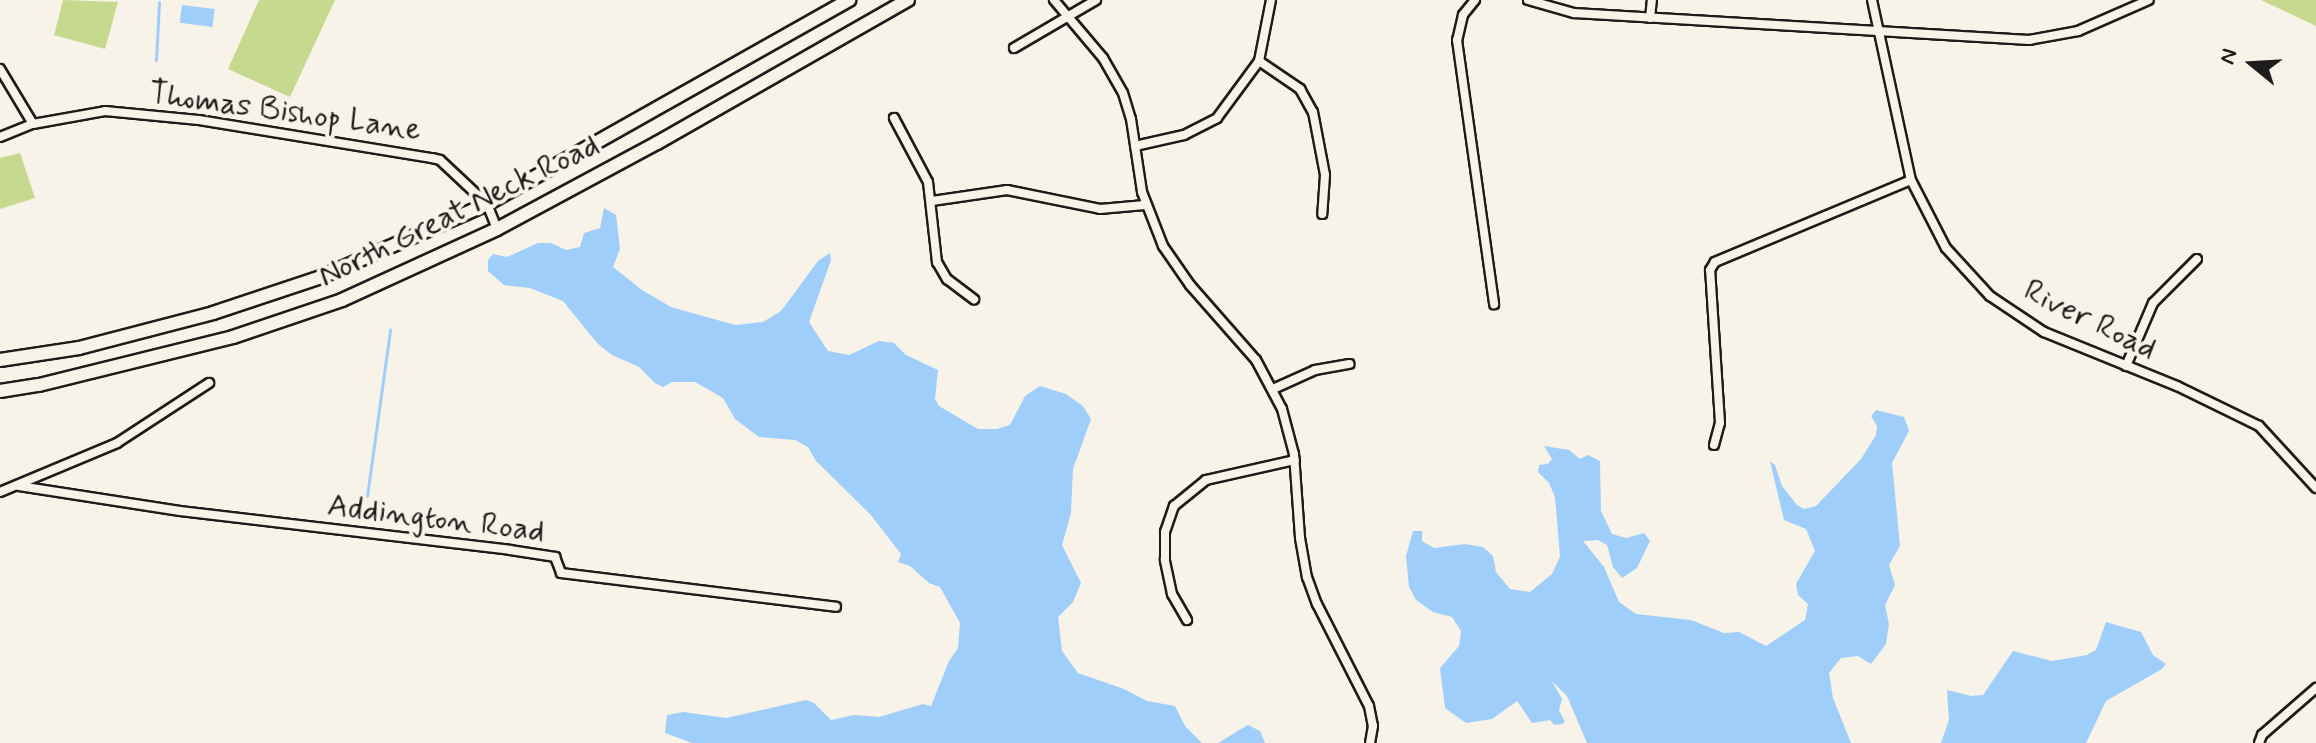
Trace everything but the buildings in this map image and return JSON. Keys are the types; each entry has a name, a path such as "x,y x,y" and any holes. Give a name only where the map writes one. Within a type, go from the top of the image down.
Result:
{"main road":[{"name":"North Great Neck Road","path":"0,360 79,348 213,313 321,277 487,204 849,0"},
{"name":"North Great Neck Road","path":"0,391 39,385 233,337 342,300 497,229 670,136 908,0"}],"street":[{"path":"1054,0 1114,75 1128,108 1145,205 1174,264 1241,340 1273,389 1290,433 1295,460 1300,538 1307,577 1317,604 1369,706 1373,726 1370,743"},
{"path":"1014,48 1096,0"},
{"path":"1135,146 1184,135 1217,118 1259,61 1271,0"},
{"path":"1475,0 1463,15 1457,40 1494,304"},
{"path":"1528,0 1574,13 2029,40 2078,31 2144,2"},
{"path":"1650,18 1652,0"},
{"name":"River Road","path":"1872,0 1911,180 1946,248 1990,296 2044,332 2259,426 2316,488"},
{"path":"1259,61 1300,89 1313,112 1325,175 1322,214"},
{"path":"0,69 33,124"},
{"name":"Thomas Bishop Lane","path":"0,137 33,124 105,111 199,120 432,158 440,160 487,204 497,229"},
{"path":"894,118 921,162 932,201 937,262 947,279 974,299"},
{"path":"1714,445 1720,423 1710,270 1715,262 1911,180"},
{"path":"932,201 1007,190 1100,209 1145,205"},
{"path":"2126,366 2153,303 2197,259"},
{"path":"1273,389 1315,370 1349,364"},
{"path":"0,492 117,443 209,383"},
{"path":"1187,620 1172,594 1165,560 1165,532 1174,506 1206,480 1295,460"},
{"name":"Addington Road","path":"19,486 180,511 510,550 555,557 561,573 836,607"},
{"path":"2259,743 2262,735 2316,688"}],"green space":[{"path":"63,0 118,2 105,49 54,35"},
{"path":"259,0 335,0 290,97 228,69"},
{"path":"2261,0 2316,0 2316,26"},
{"path":"20,153 35,198 0,209 0,158"}],"water":[{"path":"182,5 215,9 213,27 180,23"},
{"path":"604,208 616,215 620,249 613,267 642,290 671,307 735,325 763,322 781,311 818,261 830,253 831,260 809,322 828,351 849,355 879,341 894,343 906,355 938,370 935,399 939,406 978,429 1010,425 1025,396 1040,386 1066,394 1083,406 1091,419 1073,469 1071,513 1062,545 1081,583 1073,602 1058,617 1062,651 1078,673 1124,689 1147,701 1175,706 1185,726 1202,743 692,743 665,733 667,715 683,712 726,718 806,700 814,703 831,720 854,715 879,717 923,704 931,706 949,661 958,648 960,623 940,587 929,583 910,566 898,562 901,554 870,514 816,461 808,447 795,440 759,437 735,419 723,398 695,382 672,382 663,387 655,383 639,367 612,355 597,343 563,301 530,288 504,285 488,271 488,260 493,254 507,257 538,243 551,243 566,250 580,247 584,233 600,228"},
{"path":"1876,410 1904,417 1909,431 1892,463 1900,546 1889,565 1895,585 1885,605 1889,624 1886,644 1871,664 1858,656 1841,658 1829,673 1833,698 1851,743 1587,743 1567,696 1552,681 1562,699 1559,710 1565,722 1562,724 1554,725 1550,720 1532,723 1517,701 1492,719 1466,723 1445,708 1440,668 1459,646 1461,631 1452,617 1433,612 1416,600 1409,587 1406,556 1413,531 1422,531 1422,541 1434,548 1465,544 1483,547 1493,556 1496,572 1510,589 1530,592 1552,574 1560,557 1555,497 1549,483 1538,472 1539,465 1548,464 1552,459 1544,446 1569,450 1580,459 1588,455 1600,461 1601,511 1612,534 1626,538 1644,533 1650,541 1637,568 1622,578 1613,567 1607,545 1598,540 1583,541 1604,567 1619,602 1636,614 1691,620 1724,633 1739,632 1766,646 1805,620 1808,604 1798,595 1796,584 1815,551 1806,529 1784,520 1770,461 1775,465 1782,486 1797,505 1804,509 1816,506 1861,459 1876,435 1877,426 1871,416"},
{"path":"2106,622 2141,632 2153,655 2166,664 2106,701 2086,743 1941,743 1949,720 1947,690 1971,696 1983,695 2013,651 2052,661 2087,655 2096,650"},
{"path":"1248,725 1260,731 1265,743 1218,743"}],"waterway":[{"path":"156,60 159,2"},
{"path":"367,496 390,330"}]}
